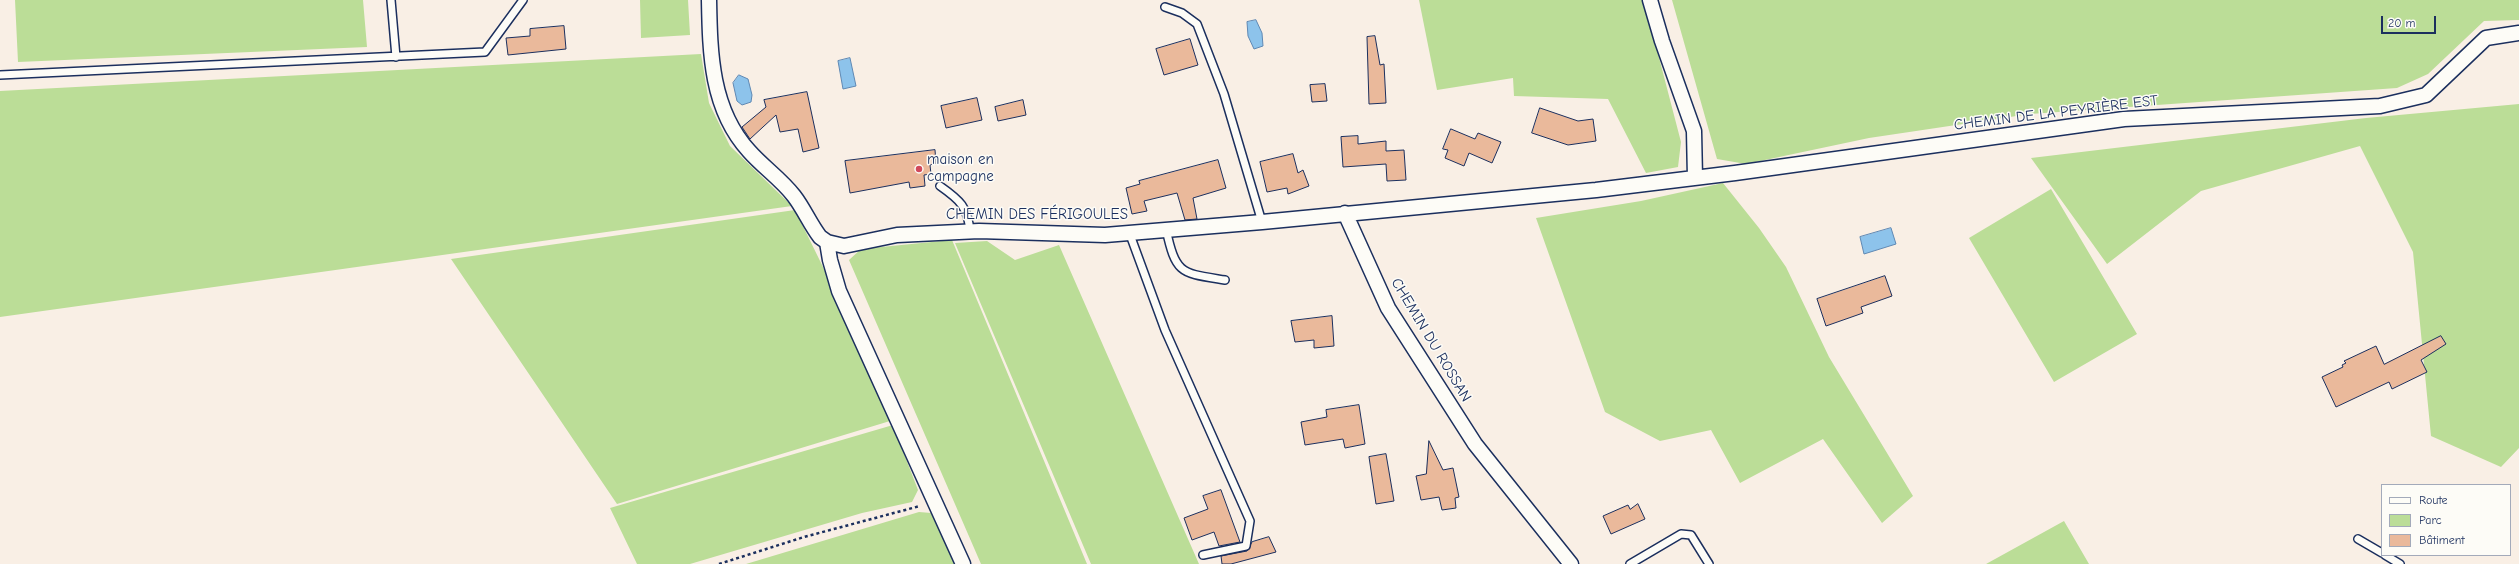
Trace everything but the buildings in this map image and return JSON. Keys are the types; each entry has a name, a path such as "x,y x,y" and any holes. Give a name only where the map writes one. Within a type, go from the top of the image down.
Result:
{"street":[{"path":"709,0 710,40 714,79 720,105 726,120 750,153 794,196 816,232 827,242 830,260 839,291 964,564"},
{"path":"1345,214 1695,178 1694,131 1650,0"},
{"name":"CHEMIN DE LA PEYRIÈRE EST","path":"1695,178 2124,119 2380,106 2426,95 2486,38 2519,33"},
{"name":"CHEMIN DES FÉRIGOULES","path":"827,242 844,246 897,235 970,232 1104,235 1345,214"},
{"name":"CHEMIN DU ROSSAN","path":"1345,214 1388,308 1475,444 1571,564"}],"lane":[{"path":"391,0 396,57"},
{"path":"0,75 485,52 523,0"},
{"path":"1165,7 1182,13 1197,24 1224,94 1262,222"},
{"path":"940,186 958,199 969,215 970,232"},
{"path":"1166,229 1175,263 1191,275 1225,280"},
{"path":"1129,232 1165,330 1250,521 1246,546 1203,554"},
{"path":"1630,564 1681,534 1691,535 1709,564"},
{"path":"2358,539 2381,552"},
{"path":"2387,556 2400,564"}],"path":[{"path":"719,564 804,537 935,502"}],"green space":[{"path":"15,0 363,0 367,47 18,62"},
{"path":"640,0 688,0 690,35 641,38"},
{"path":"1419,0 1644,0 1681,142 1678,167 1646,173 1608,99 1514,96 1513,78 1437,90"},
{"path":"1672,0 2519,0 2519,20 2484,21 2428,74 2397,88 2030,114 1869,138 1746,164 1717,159"},
{"path":"701,54 709,103 730,146 792,206 0,317 0,91"},
{"path":"2519,104 2519,448 2501,467 2431,436 2413,252 2360,146 2201,191 2107,264 2031,158 2366,118"},
{"path":"1723,183 1759,228 1786,267 1829,357 1913,496 1882,523 1823,439 1740,483 1711,430 1660,441 1605,412 1536,218 1641,201"},
{"path":"2051,189 2137,334 2054,382 1969,238"},
{"path":"795,210 823,267 890,421 617,504 451,259"},
{"path":"952,240 1087,564 981,564 849,260 861,249"},
{"path":"987,241 1015,260 1059,245 1199,564 1091,564 955,243"},
{"path":"893,425 918,490 912,502 862,513 690,564 637,564 610,508"},
{"path":"919,512 931,513 955,564 746,564"},
{"path":"2064,521 2089,564 1986,564"}],"water":[{"path":"1256,20 1262,33 1263,46 1254,49 1248,36 1247,22"},
{"path":"850,58 856,86 843,89 838,61"},
{"path":"739,75 748,79 752,95 751,102 742,105 737,101 733,83"},
{"path":"1891,228 1896,244 1864,254 1860,237"}],"place":[{"name":"maison en campagne","path":"919,169"}]}
